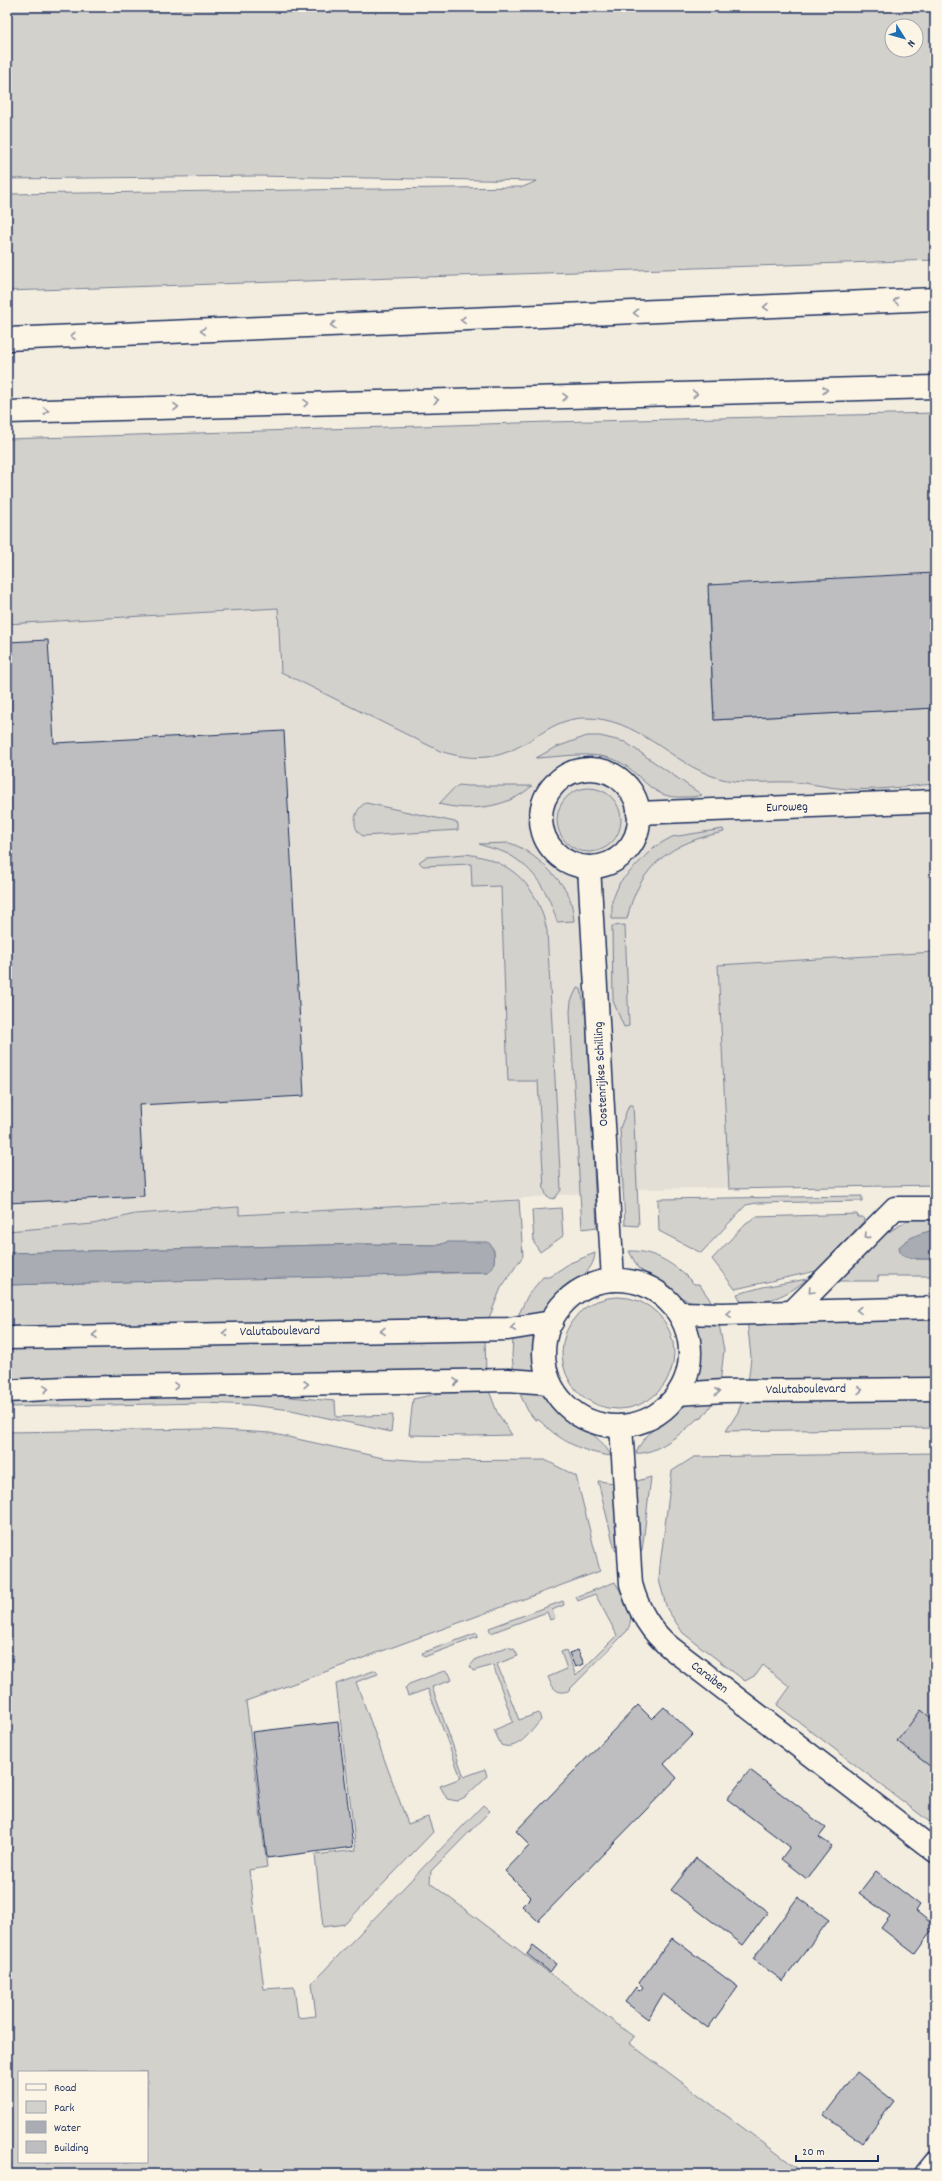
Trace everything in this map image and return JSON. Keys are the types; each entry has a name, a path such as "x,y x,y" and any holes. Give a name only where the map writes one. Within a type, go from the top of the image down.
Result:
{"main road":[{"path":"7,339 935,299"},
{"path":"7,412 935,388"},
{"path":"585,769 598,770 621,780 630,789 638,813 638,827 634,840 626,851 615,860 603,865 590,867 566,861 555,853 548,843 541,820 542,810 546,798 552,787 573,772 585,769"},
{"name":"Euroweg","path":"638,813 935,801"},
{"name":"Oostenrijkse Schilling","path":"590,867 613,1280"},
{"path":"792,1312 895,1208 935,1208"},
{"path":"613,1280 633,1282 652,1288 668,1300 679,1313 688,1333 690,1352 688,1371 678,1394 656,1415 638,1423 621,1426 602,1424 584,1418 568,1407 550,1383 545,1358 545,1339 552,1322 562,1306 577,1292 595,1284 613,1280"},
{"path":"679,1313 722,1314 935,1308"},
{"name":"Valutaboulevard","path":"7,1338 508,1329 552,1322"},
{"path":"7,1391 65,1388 508,1380 550,1383"},
{"name":"Valutaboulevard","path":"678,1394 723,1391 935,1389"},
{"name":"Caraïben","path":"621,1426 631,1584 638,1606 648,1624 661,1640 671,1648 935,1851"},
{"path":"926,2174 935,2162"}],"shaded area":[{"path":"935,492 935,1185 633,1189 7,1241 7,534"}],"green space":[{"path":"7,7 935,7 935,260 7,291 7,194 523,187 537,181 254,176 7,179"},
{"path":"935,413 935,573 708,599 714,720 935,708 935,784 880,789 858,789 793,782 746,782 727,780 701,771 638,733 621,725 604,720 585,718 565,721 548,729 523,745 496,756 477,758 449,754 440,751 281,672 278,608 7,624 7,439 549,422"},
{"path":"587,736 600,736 625,742 702,795 691,797 672,797 662,794 653,789 623,764 613,759 594,755 536,758 554,748"},
{"path":"459,785 532,786 512,799 488,806 463,808 439,804 453,789"},
{"path":"583,788 595,788 612,797 619,808 621,820 619,832 612,843 595,852 583,852 571,847 562,838 557,826 557,814 562,802 571,793"},
{"path":"366,803 455,822 458,824 458,830 363,836 356,829 355,819 359,809"},
{"path":"723,829 724,832 705,836 689,842 660,859 649,870 640,884 632,900 627,919 612,919 612,901 620,882 654,847 672,837"},
{"path":"509,843 526,851 543,864 559,880 569,896 574,921 557,922 550,901 540,883 518,860 504,852 479,844"},
{"path":"466,854 497,862 509,869 530,888 543,915 547,931 561,1190 554,1199 547,1197 544,1189 538,1081 508,1081 501,886 472,887 471,864 423,866 419,862 426,857"},
{"path":"625,925 629,1026 624,1027 613,1001 612,926"},
{"path":"935,952 935,1185 729,1189 718,965"},
{"path":"577,988 581,989 586,1019 597,1227 582,1229 570,1012 571,1001"},
{"path":"629,1105 633,1105 639,1226 625,1225 620,1128"},
{"path":"862,1196 862,1201 757,1203 746,1205 701,1253 659,1231 658,1199"},
{"path":"519,1200 523,1256 501,1288 487,1323 7,1331 7,1285 488,1272 494,1265 494,1250 447,1242 439,1245 364,1244 7,1253 7,1231 93,1224 135,1214 239,1207 239,1215"},
{"path":"561,1208 563,1236 540,1252 534,1243 532,1210"},
{"path":"857,1214 858,1217 863,1217 864,1221 816,1271 735,1289 712,1259 746,1223 756,1217"},
{"path":"910,1216 935,1216 935,1231 930,1231 916,1259 935,1259 935,1276 878,1276 878,1281 834,1281 870,1243 909,1220"},
{"path":"629,1251 648,1253 673,1265 694,1284 699,1284 713,1304 696,1303 679,1297 638,1268"},
{"path":"595,1253 594,1260 588,1271 563,1292 546,1309 534,1316 516,1320 528,1295 543,1277 549,1277 570,1263"},
{"path":"807,1279 800,1285 777,1298 760,1302 742,1304 737,1294 763,1287"},
{"path":"618,1297 639,1301 658,1313 670,1332 674,1353 670,1374 658,1393 639,1405 618,1409 597,1405 578,1393 566,1374 562,1353 566,1332 578,1313 597,1301"},
{"path":"935,1315 935,1382 748,1384 751,1357 747,1319"},
{"path":"718,1319 724,1350 720,1384 699,1382 697,1376 700,1350 697,1326 698,1323"},
{"path":"513,1336 529,1336 536,1342 536,1372 514,1374 512,1356"},
{"path":"485,1337 486,1375 7,1384 7,1345"},
{"path":"488,1388 497,1412 512,1435 409,1435 413,1399 459,1389"},
{"path":"517,1388 533,1391 542,1395 566,1417 597,1438 611,1456 590,1452 563,1440 539,1420 535,1420 528,1411"},
{"path":"245,1393 335,1401 336,1417 393,1415 391,1432 291,1410 250,1405 205,1403 7,1407 7,1397"},
{"path":"935,1397 935,1428 726,1431 738,1412 743,1399"},
{"path":"700,1401 714,1401 702,1418 697,1419 669,1442 651,1451 636,1453 645,1438 676,1411 692,1403"},
{"path":"204,1429 270,1433 383,1458 423,1461 545,1460 576,1476 600,1571 246,1701 267,1867 249,1870 264,1989 294,1987 298,2018 316,2016 312,1983 483,1805 490,1811 431,1871 430,1883 634,2037 629,2043 805,2174 7,2174 7,1432"},
{"path":"935,1453 935,1826 777,1705 790,1687 763,1665 756,1675 745,1681 683,1633 667,1609 659,1580 672,1471 694,1457"},
{"path":"651,1477 642,1551 640,1553 634,1482"},
{"path":"598,1481 615,1483 617,1552 615,1550"},
{"path":"615,1582 630,1612 631,1618 627,1631 568,1691 557,1691 551,1684 548,1677 567,1669 561,1652 566,1650 576,1676 617,1635 595,1594 578,1601 576,1597"},
{"path":"563,1601 564,1605 552,1610 555,1618 550,1620 547,1612 491,1633 489,1628"},
{"path":"477,1633 478,1637 424,1657 422,1653"},
{"path":"507,1647 514,1649 518,1656 497,1664 519,1720 539,1713 541,1720 524,1739 513,1746 501,1745 494,1730 513,1722 493,1665 473,1671 470,1666 476,1659"},
{"path":"376,1670 378,1674 356,1682 408,1824 428,1817 433,1832 345,1924 323,1927 315,1855 356,1850 336,1684"},
{"path":"444,1671 449,1673 452,1680 432,1687 464,1777 485,1769 487,1776 465,1797 457,1801 447,1799 440,1786 461,1778 428,1689 408,1696 405,1688 409,1684"}],"water":[{"path":"935,1231 935,1259 912,1258 900,1253 899,1247 906,1241 917,1235"},
{"path":"447,1242 488,1242 493,1248 493,1266 488,1272 7,1285 7,1253 364,1244 439,1245"}],"building":[{"path":"935,573 935,708 714,720 708,585"},
{"path":"48,640 54,743 284,731 304,1096 139,1105 144,1196 7,1203 7,642"},
{"path":"578,1650 584,1664 575,1667 569,1653"},
{"path":"638,1705 652,1719 664,1707 693,1734 664,1764 677,1778 538,1921 522,1906 531,1897 505,1871 530,1845 516,1831"},
{"path":"921,1710 935,1721 935,1770 897,1741"},
{"path":"338,1722 353,1847 267,1858 252,1732"},
{"path":"750,1770 826,1828 819,1837 832,1846 807,1879 781,1859 790,1847 727,1799"},
{"path":"696,1858 768,1912 743,1945 671,1890"},
{"path":"876,1871 920,1905 916,1911 935,1926 915,1954 881,1928 890,1916 859,1893"},
{"path":"798,1897 829,1920 783,1981 753,1959"},
{"path":"672,1938 738,1987 708,2028 663,1994 648,2019 625,2002 636,1987 640,1991 643,1987 639,1983"},
{"path":"533,1946 556,1964 550,1972 527,1954"},
{"path":"857,2072 894,2101 862,2143 824,2115"}]}
